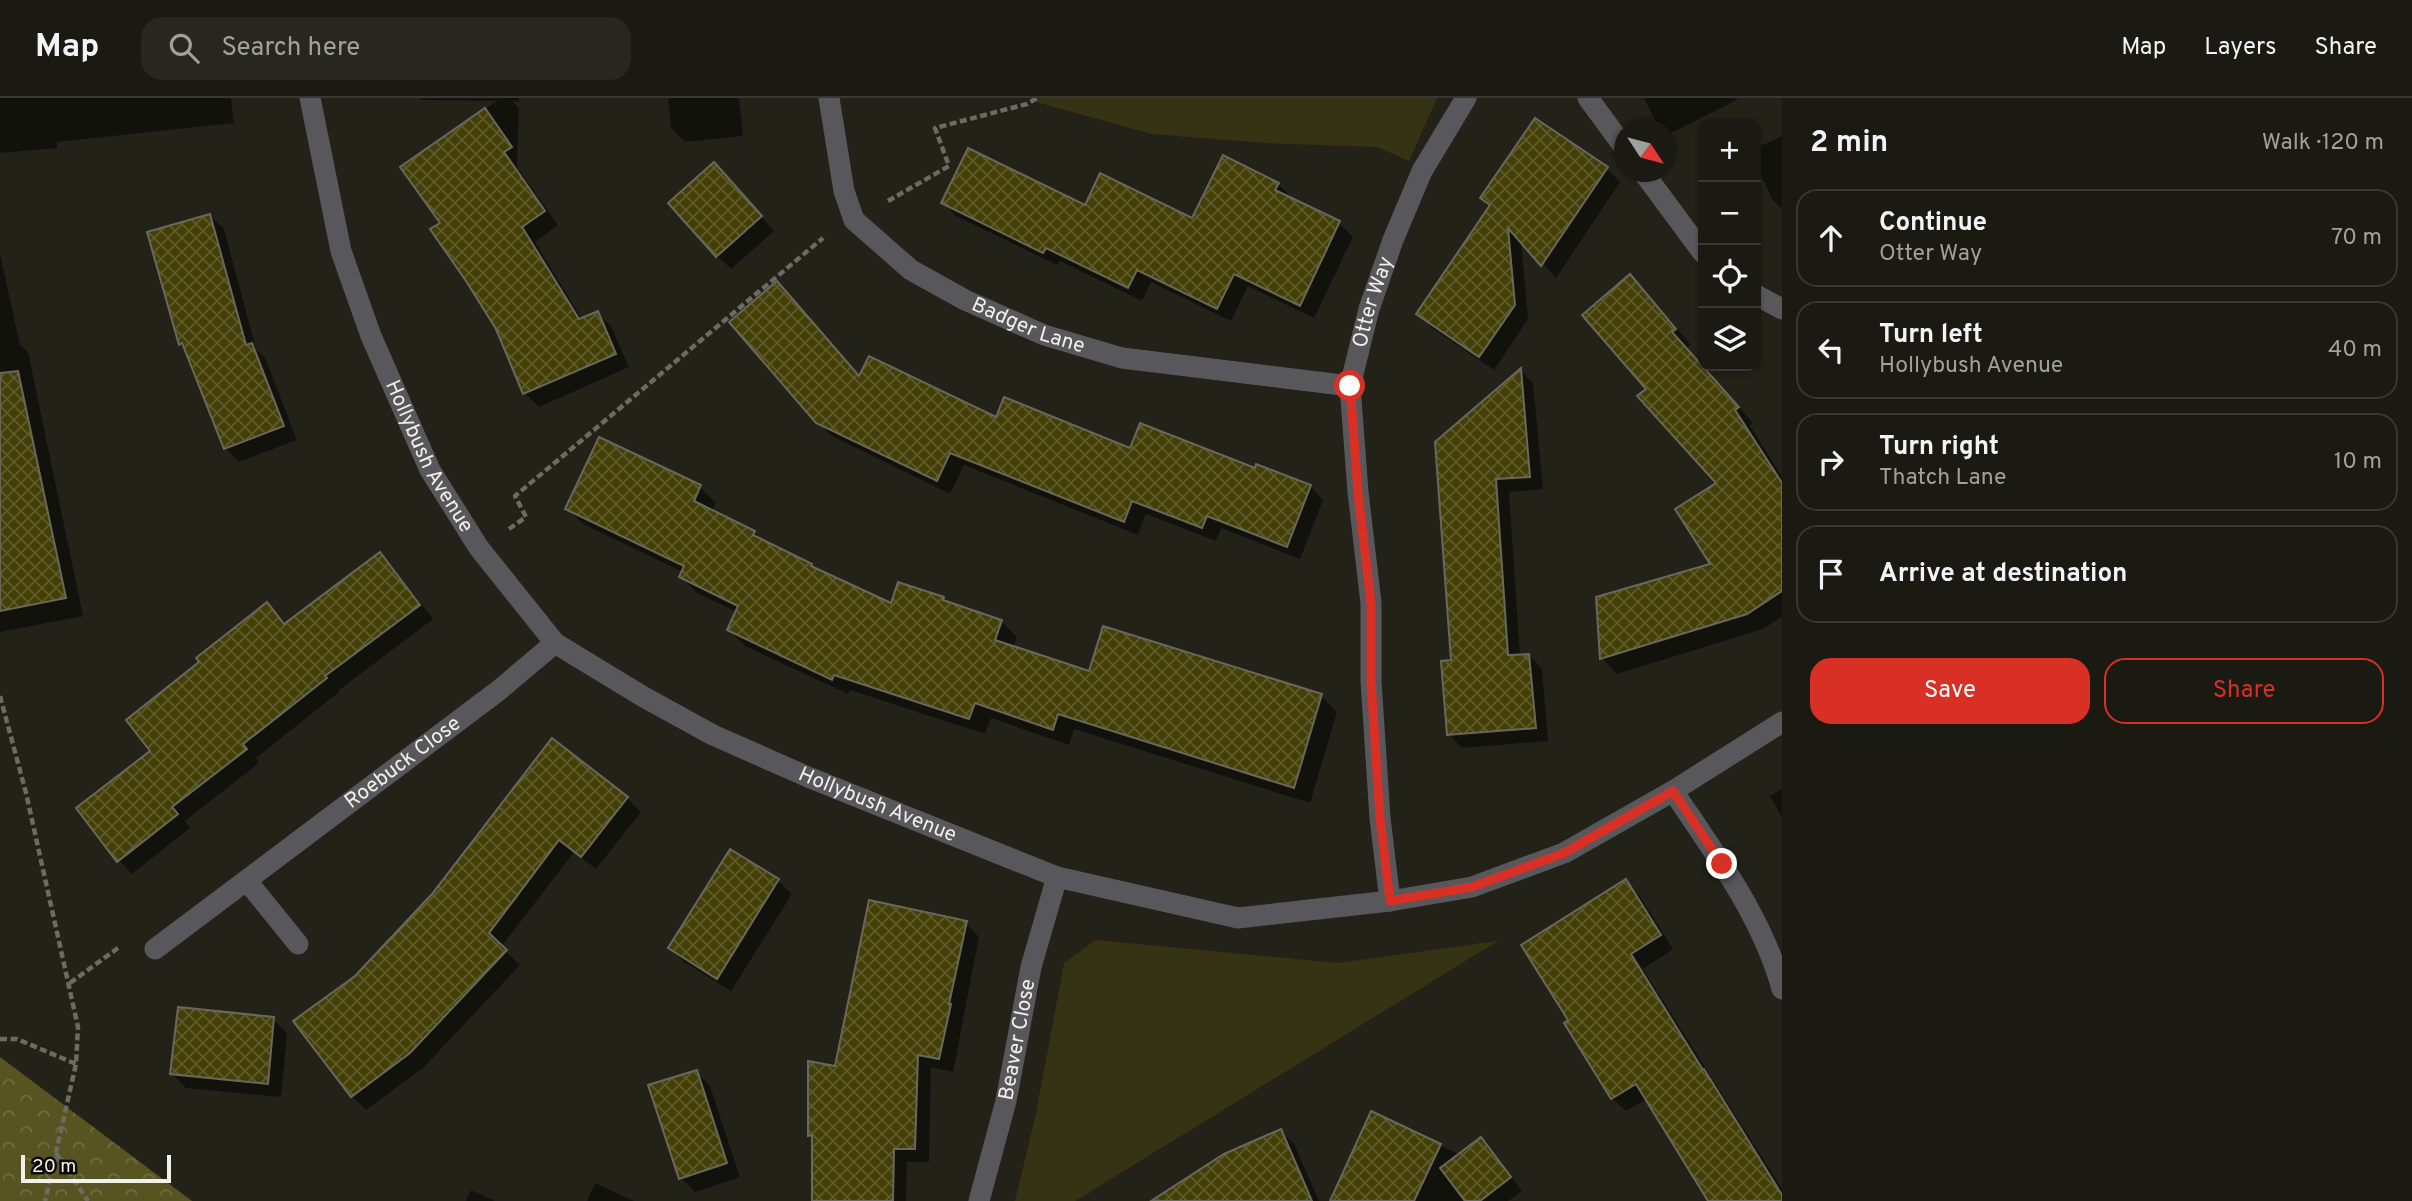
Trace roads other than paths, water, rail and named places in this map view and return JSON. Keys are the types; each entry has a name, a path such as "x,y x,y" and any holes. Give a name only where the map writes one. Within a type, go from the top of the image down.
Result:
{"street":[{"name":"Hollybush Avenue","path":"310,98 341,251 371,336 430,470 479,548 555,643 713,735 808,777 1057,877 1238,918 1390,901 1472,887 1564,853 1673,791 1782,722"},
{"name":"Badger Lane","path":"829,98 844,191 854,220 911,270 965,299 1044,335 1122,358 1350,386"},
{"name":"Otter Way","path":"1390,901 1380,818 1371,681 1371,604 1358,492 1350,386 1369,309 1393,240 1422,171 1466,98"},
{"path":"1588,98 1614,132"},
{"path":"1650,182 1698,246"},
{"path":"1761,298 1782,309"},
{"name":"Roebuck Close","path":"155,949 498,691 555,643"},
{"path":"1673,791 1747,907 1773,956 1782,989"},
{"name":"Beaver Close","path":"979,1201 1006,1101 1031,967 1057,877"},
{"path":"247,881 298,944"}]}
